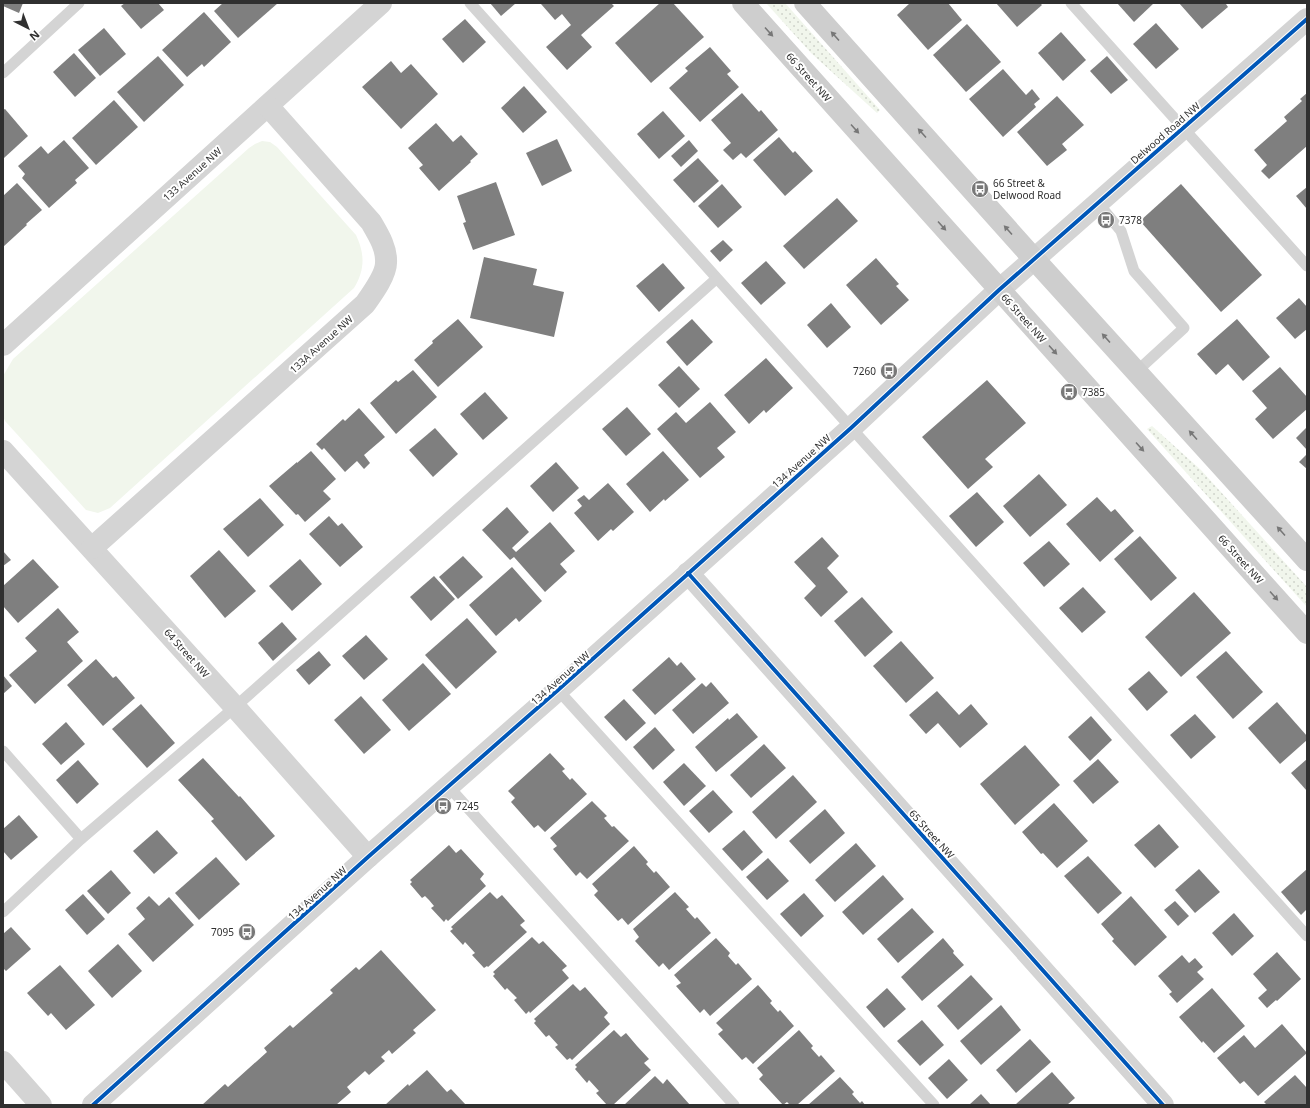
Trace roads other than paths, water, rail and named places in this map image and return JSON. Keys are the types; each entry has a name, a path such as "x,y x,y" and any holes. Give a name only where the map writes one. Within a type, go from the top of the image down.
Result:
{"main road":[{"name":"66 Street NW","path":"743,3 1307,633"},
{"path":"805,3 1034,259 1307,560"}],"street":[{"name":"133 Avenue NW","path":"3,345 381,3"},
{"name":"Delwood Road NW","path":"1034,259 1307,19"},
{"name":"133A Avenue NW","path":"92,548 366,304 379,284 386,263 383,243 371,222 268,106"},
{"name":"134 Avenue NW","path":"93,1105 368,857 449,787 851,428 1034,259"},
{"name":"64 Street NW","path":"3,451 235,707 368,857"},
{"name":"65 Street NW","path":"688,573 1151,1101"},
{"path":"3,1062 41,1105"}],"lane":[{"path":"3,73 79,3"},
{"path":"470,3 1307,936"},
{"path":"1071,3 1307,266"},
{"path":"1098,204 1121,231 1134,272 1184,328 1136,372"},
{"path":"3,912 81,839 235,707 716,279"},
{"path":"558,690 934,1105"},
{"path":"3,751 81,839"},
{"path":"449,787 734,1105"}],"place":[{"name":"66 Street & Delwood Road","path":"980,189"},
{"name":"7378","path":"1106,220"},
{"name":"7260","path":"889,371"},
{"name":"7385","path":"1069,392"},
{"name":"7245","path":"443,806"},
{"name":"7095","path":"247,932"}]}
